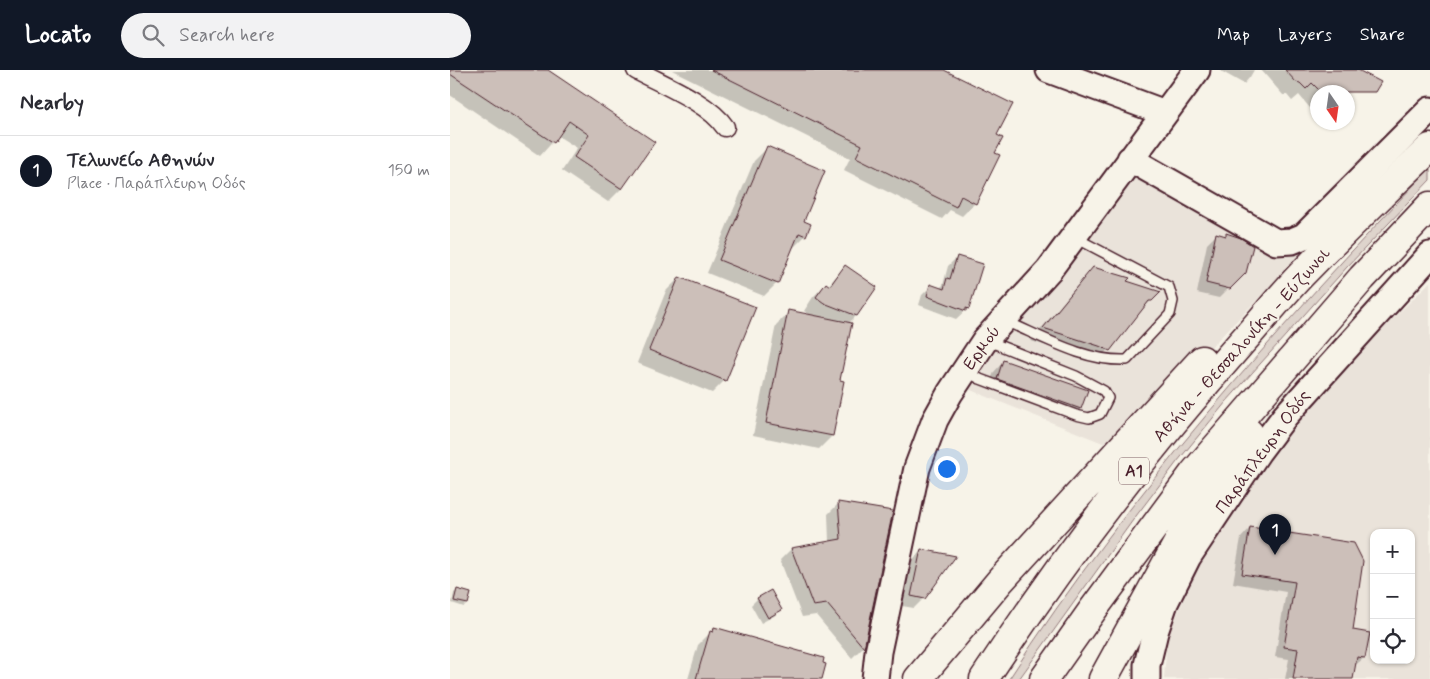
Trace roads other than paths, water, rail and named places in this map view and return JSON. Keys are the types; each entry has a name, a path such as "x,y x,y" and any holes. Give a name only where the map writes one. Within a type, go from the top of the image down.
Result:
{"highway":[{"name":"Αθήνα - Θεσσαλονίκη - Εύζωνοι","path":"984,679 1053,581 1154,445 1204,385 1300,276 1430,148"},
{"path":"1044,679 1194,473 1362,278 1430,206"},
{"path":"918,679 1000,581 1193,370 1244,320 1300,276"},
{"path":"1103,679 1186,528 1238,447 1282,388 1335,309"}],"street":[{"path":"636,70 702,105 720,119 725,126"},
{"path":"1049,70 1165,113"},
{"name":"Ερμού","path":"875,679 878,652 917,468 935,420 985,340 1048,270 1198,70"},
{"path":"1130,159 1276,242 1292,241 1304,236 1430,110"},
{"name":"Παράπλευρη Οδός","path":"1146,679 1153,640 1165,603 1188,557 1258,452 1285,416 1430,254"}],"lane":[{"path":"1002,320 1067,347 1110,361 1127,360 1170,314 1173,301 1169,287 1074,237"},
{"path":"965,370 980,379 1076,415 1089,418 1100,414 1108,398 1104,391 1076,376 985,340"}],"place":[{"name":"Τελωνείο Αθηνών","path":"1275,555"}]}
